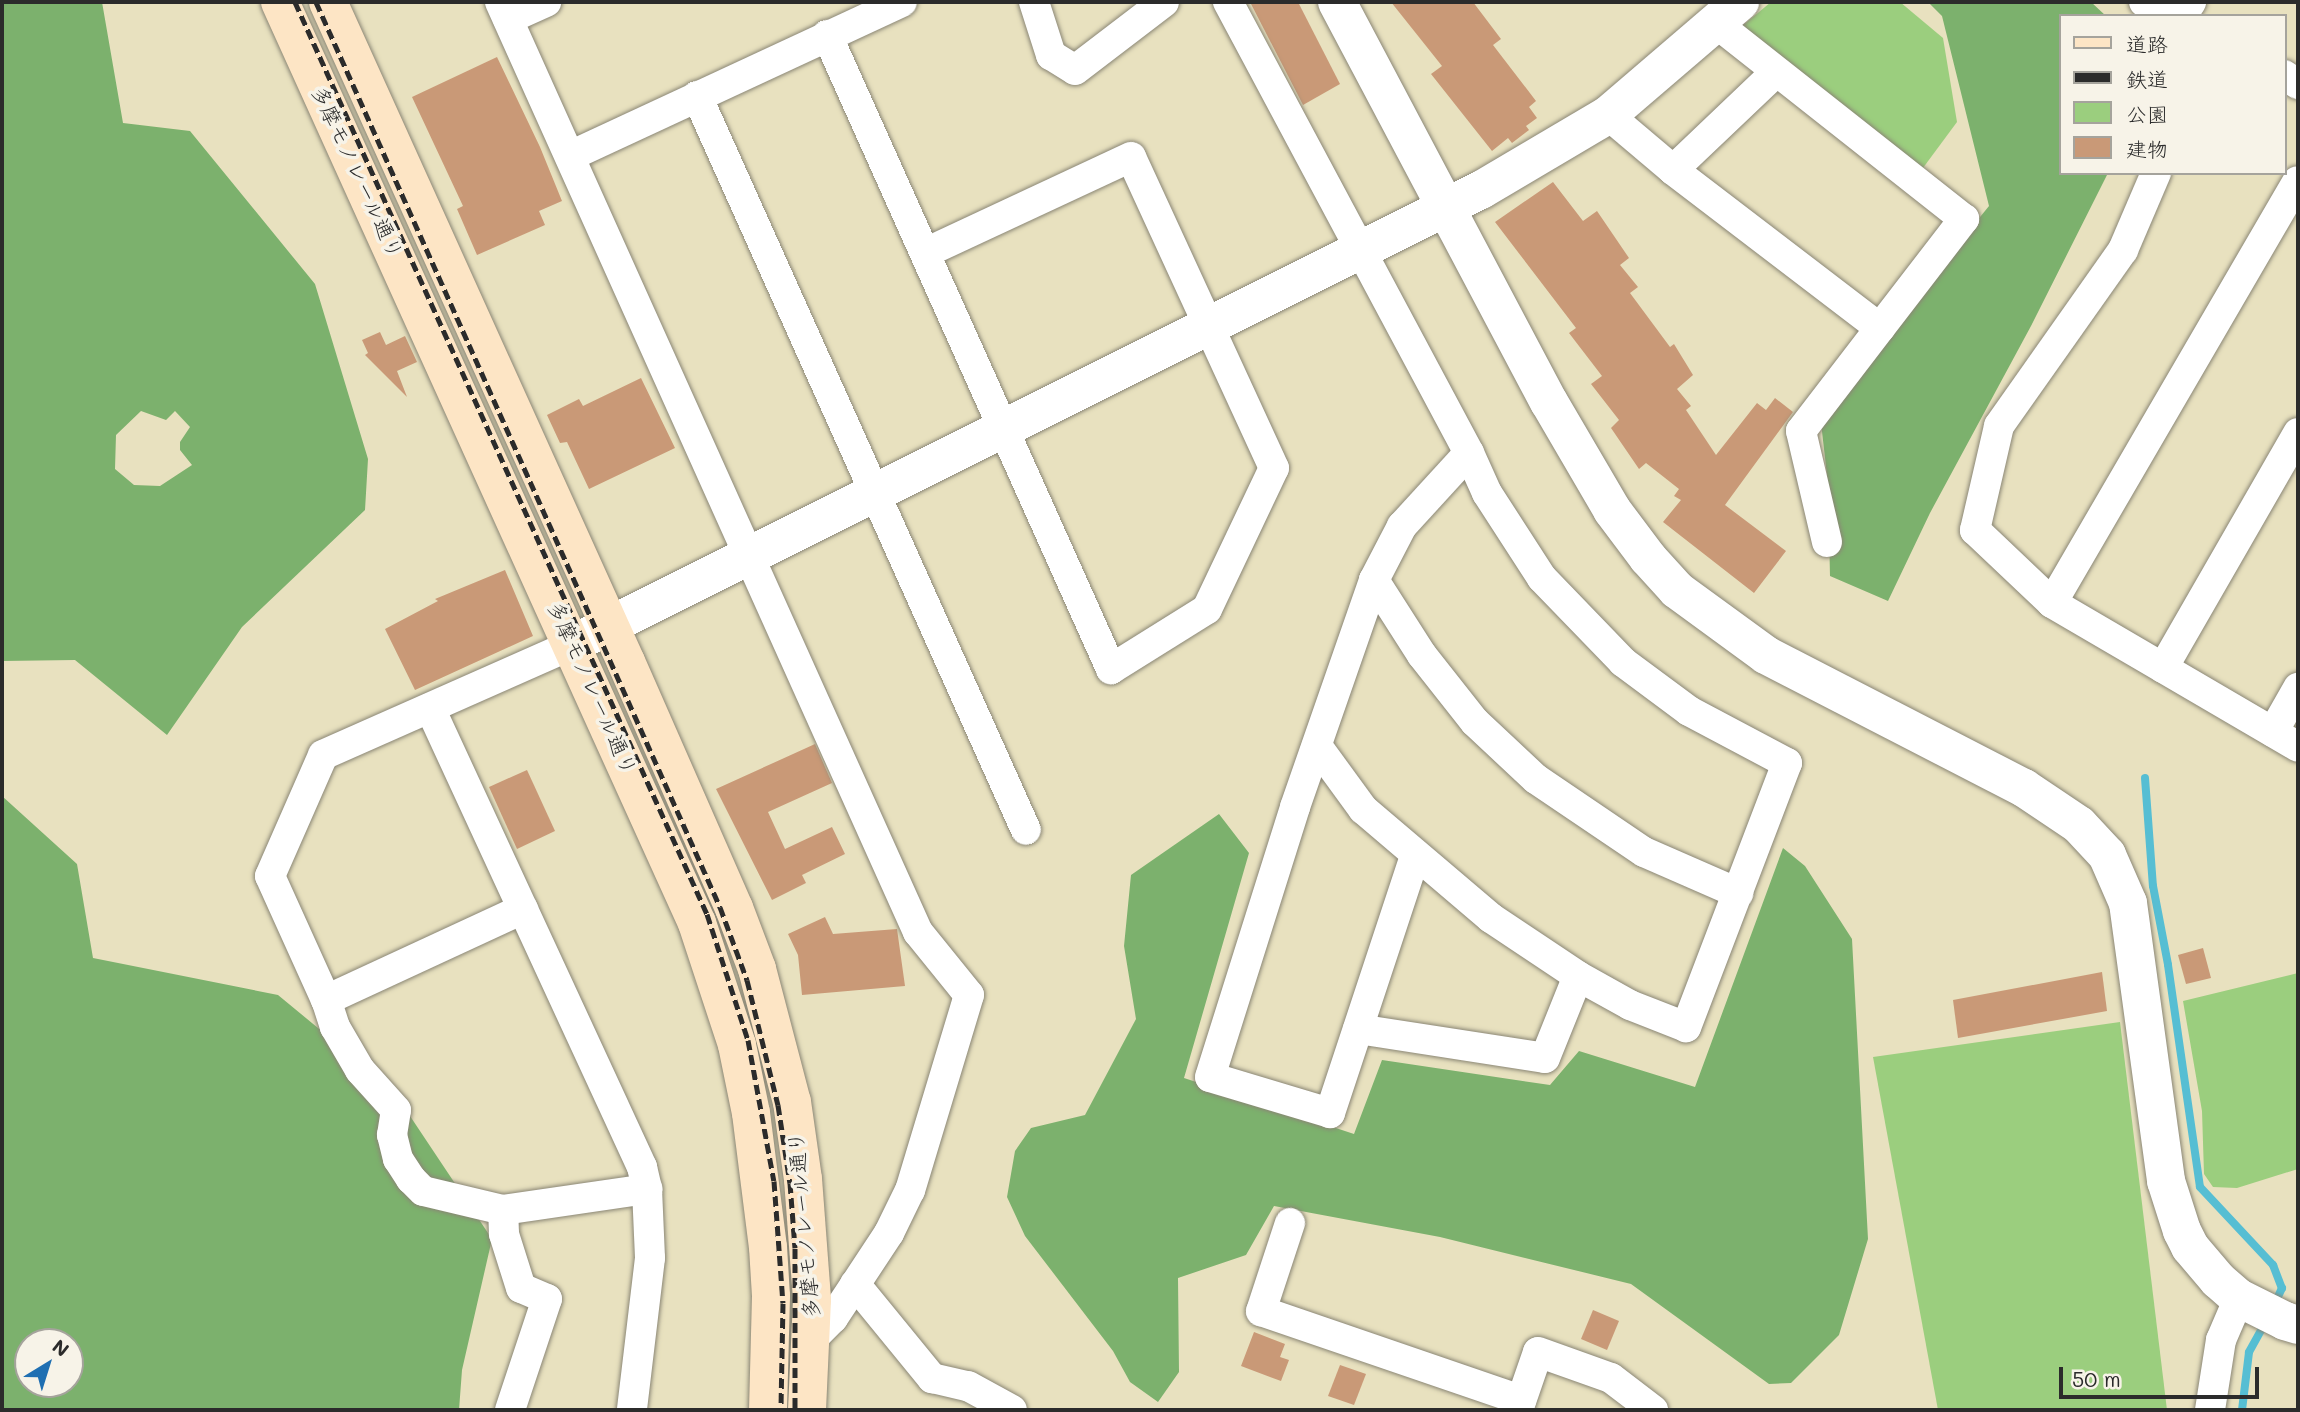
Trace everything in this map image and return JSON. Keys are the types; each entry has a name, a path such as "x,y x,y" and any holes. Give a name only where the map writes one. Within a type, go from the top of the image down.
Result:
{"main road":[{"name":"多摩モノレール通り","path":"280,2 693,913 737,1045 751,1113 768,1247 771,1296 768,1410"},
{"name":"多摩モノレール通り","path":"328,2 611,627 734,908 776,1033 792,1102 803,1179 811,1340 807,1410"}],"street":[{"path":"546,2 504,10 918,932 969,995 910,1190 889,1233 833,1318 811,1340"},
{"path":"570,156 902,2"},
{"path":"1034,2 1051,55 1075,71 1164,2"},
{"path":"1228,2 1469,453 1487,493 1542,578 1590,631 1623,662 1689,711 1787,764 1686,1027 1630,1005 1578,976 1491,918 1363,809 1317,746"},
{"path":"1337,2 1549,402 1612,510 1677,590 2024,788 2079,825 2107,855 2128,903 2171,1205 2190,1247 2218,1280 2269,1313 2221,1340 2210,1410"},
{"path":"2144,2 2163,14"},
{"path":"647,1189 503,1210 423,1191 411,1179 398,1159 392,1135 396,1110 360,1070 335,1027 326,1000 270,876 323,755 611,627 1447,209 1608,115 1728,13 1776,72 1964,219 1801,431 1827,542"},
{"path":"827,35 1111,669 1207,609 1274,468 1131,157 925,253"},
{"path":"1673,170 1776,72"},
{"path":"697,96 1027,830"},
{"path":"1608,115 1673,170 1880,328"},
{"path":"2155,175 2123,250 1999,426 1975,530 2053,604 2298,747"},
{"path":"2053,604 2298,181"},
{"path":"2163,668 2298,433"},
{"path":"1415,856 1330,1113 1210,1077 1317,746 1374,580 1402,526 1469,453"},
{"path":"1374,580 1422,655 1468,712 1536,779 1644,852 1738,893"},
{"path":"2273,732 2298,688"},
{"path":"429,708 642,1167 647,1189 650,1258 632,1410"},
{"path":"326,1000 523,909"},
{"path":"1358,1029 1545,1058 1578,976"},
{"path":"503,1210 504,1234 521,1288 547,1299 510,1410"},
{"path":"1290,1223 1261,1311 1520,1405 1538,1352 1611,1378 1653,1410"},
{"path":"855,1284 932,1378 968,1386 1012,1410"}],"green space":[{"path":"2,2 102,2 123,123 190,131 315,284 368,459 365,510 242,627 167,735 75,660 2,661","holes":["141,411 166,420 175,411 190,427 180,442 180,450 192,465 160,486 134,485 115,469 116,435"]},
{"path":"1771,2 1900,2 1943,38 1957,122 1920,172 1741,27"},
{"path":"1928,2 2091,2 2104,14 2058,14 2058,175 2107,175 2031,326 1930,513 1888,601 1830,576 1828,484 1820,414 1989,206 1942,16"},
{"path":"2,796 77,864 93,958 278,995 392,1089 492,1239 462,1370 459,1410 2,1410"},
{"path":"1219,814 1249,853 1184,1078 1354,1134 1382,1060 1550,1085 1579,1051 1695,1087 1783,848 1805,866 1852,939 1868,1239 1839,1335 1791,1383 1769,1384 1631,1284 1440,1237 1274,1206 1246,1255 1178,1278 1179,1372 1158,1402 1130,1382 1113,1351 1025,1236 1007,1197 1015,1151 1031,1128 1085,1115 1136,1019 1124,946 1131,875"},
{"path":"2298,973 2298,1169 2237,1188 2213,1187 2204,1174 2202,1111 2183,1001"},
{"path":"2120,1022 2167,1410 1938,1410 1873,1057"}],"building":[{"path":"1250,2 1298,2 1340,84 1303,105"},
{"path":"1391,2 1473,2 1501,39 1493,45 1536,101 1529,107 1537,118 1526,126 1529,130 1512,143 1508,138 1492,151 1431,74 1442,66"},
{"path":"497,57 540,147 562,201 539,211 545,225 477,255 457,209 463,206 412,97"},
{"path":"1553,182 1583,221 1597,211 1629,258 1620,265 1638,287 1630,293 1670,347 1674,344 1693,375 1677,389 1691,406 1686,410 1716,455 1757,403 1766,410 1775,398 1793,412 1725,505 1786,551 1754,593 1663,522 1681,500 1674,496 1679,489 1646,463 1639,469 1611,428 1619,420 1591,384 1602,376 1569,333 1576,328 1495,222"},
{"path":"380,332 386,345 405,336 417,362 397,371 407,397 365,355 368,353 362,340"},
{"path":"641,378 675,448 589,489 567,442 560,443 547,415 579,399 583,406"},
{"path":"505,570 533,636 415,690 385,629 438,601 435,599"},
{"path":"815,744 832,783 768,812 785,849 832,827 845,854 802,875 806,883 772,900 716,789"},
{"path":"527,770 555,831 517,849 489,787"},
{"path":"825,917 833,934 897,929 905,986 802,995 798,955 788,934"},
{"path":"2203,948 2211,978 2186,984 2178,955"},
{"path":"2102,972 2107,1011 1958,1038 1953,1000"},
{"path":"1593,1310 1619,1321 1607,1350 1581,1339"},
{"path":"1254,1332 1285,1344 1280,1357 1289,1360 1281,1381 1241,1366"},
{"path":"1340,1365 1366,1374 1354,1405 1328,1396"}],"waterway":[{"path":"2145,778 2153,886 2168,965 2200,1187 2273,1265 2282,1288 2275,1303"},
{"path":"2242,1410 2249,1352 2266,1321"}],"railway":[{"path":"295,2 707,914 748,1040 774,1181 783,1303 781,1410"},
{"path":"316,2 720,907 747,980 778,1105 790,1183 795,1248 795,1410"}]}
